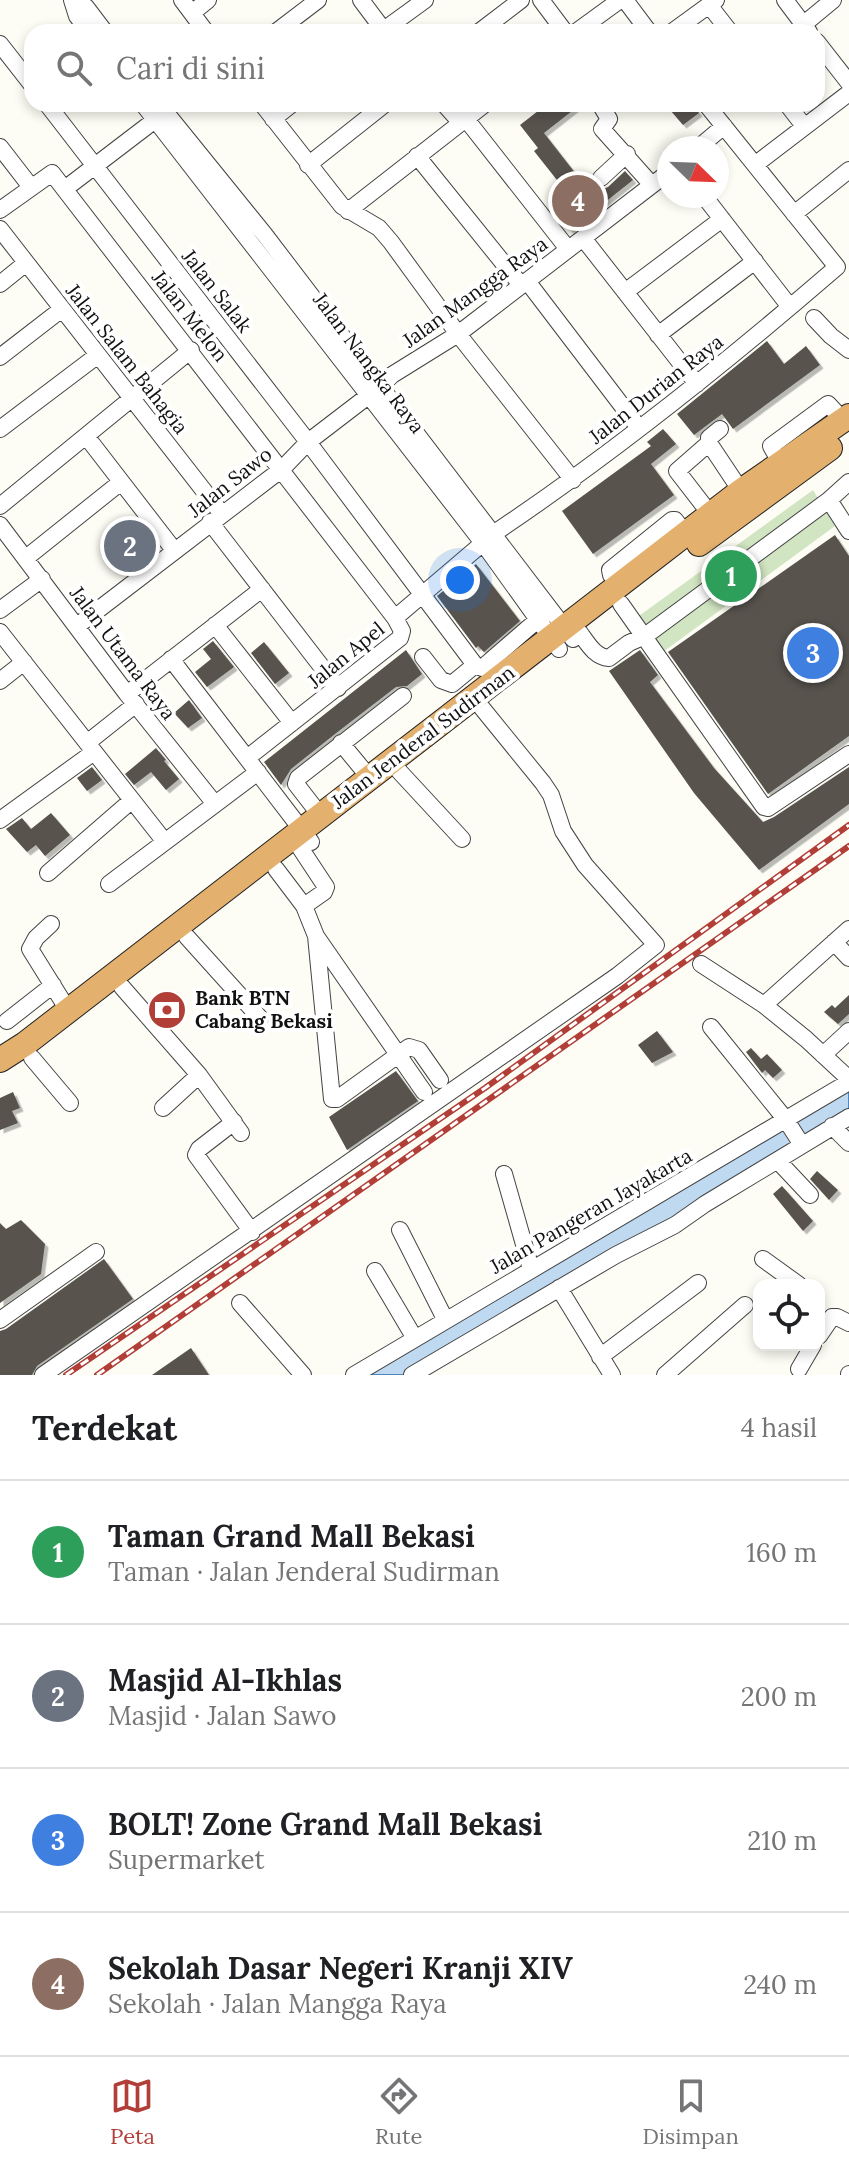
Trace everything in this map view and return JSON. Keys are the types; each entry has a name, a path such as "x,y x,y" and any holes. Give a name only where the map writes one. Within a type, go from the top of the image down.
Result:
{"highway":[{"name":"Jalan Jenderal Sudirman","path":"620,595 686,534 741,491 780,462 847,425"},
{"name":"Jalan Jenderal Sudirman","path":"1,1062 28,1051 122,987 276,869 305,835 483,672 620,595 847,425"},
{"name":"Jalan Jenderal Sudirman","path":"28,1051 68,1010 482,708 559,631"}],"street":[{"path":"200,24 187,6 208,0"},
{"path":"286,24 318,0"},
{"path":"361,0 378,24"},
{"path":"392,24 425,0"},
{"path":"490,24 521,0"},
{"path":"541,0 559,24"},
{"path":"588,24 622,0 642,24"},
{"path":"785,0 803,24"},
{"path":"810,24 833,0"},
{"path":"73,1 83,24"},
{"path":"73,1 86,7 99,24"},
{"path":"683,24 712,3 725,24"},
{"path":"0,44 24,75"},
{"path":"825,50 846,71"},
{"path":"825,111 849,93"},
{"name":"Jalan Salak","path":"53,112 483,672"},
{"path":"1,206 51,172 66,188 165,112"},
{"name":"Jalan Nangka Raya","path":"167,112 258,239 559,631 606,658 645,636"},
{"path":"268,112 348,211 384,234 573,480"},
{"path":"273,119 282,112"},
{"path":"308,165 375,112"},
{"path":"453,112 568,249"},
{"path":"348,211 475,112"},
{"path":"605,112 609,119 602,129 652,185"},
{"path":"713,112 794,214 843,267"},
{"path":"793,112 804,126"},
{"path":"756,164 823,112"},
{"path":"712,136 724,126"},
{"path":"0,147 31,187"},
{"path":"601,178 627,154"},
{"path":"417,156 524,283 639,428"},
{"path":"794,214 849,170"},
{"name":"Jalan Mangga Raya","path":"374,391 392,375 458,334 657,181"},
{"name":"Jalan Melon","path":"66,188 395,618"},
{"path":"713,208 790,307"},
{"path":"625,292 722,219"},
{"name":"Jalan Salam Bahagia","path":"0,229 132,399 262,589 338,688"},
{"path":"583,238 697,384"},
{"path":"658,335 755,261"},
{"path":"0,284 26,263"},
{"name":"Jalan Durian Raya","path":"488,538 573,480 843,267"},
{"path":"0,357 62,309"},
{"path":"814,318 849,350"},
{"path":"0,506 191,350"},
{"path":"0,429 98,355"},
{"name":"Jalan Sawo","path":"77,626 282,469 308,442 374,391"},
{"path":"711,515 677,471 720,429"},
{"path":"86,436 174,550"},
{"path":"709,443 741,491"},
{"path":"26,558 121,482"},
{"path":"645,636 849,482"},
{"path":"829,500 849,531"},
{"name":"Jalan Utama Raya","path":"0,525 215,804"},
{"name":"Jalan Apel","path":"247,758 402,636 395,618 488,538"},
{"path":"0,610 42,579"},
{"path":"0,820 90,748 171,659 262,589"},
{"path":"620,595 764,807 768,808 849,754"},
{"path":"215,625 292,723"},
{"path":"0,632 165,842"},
{"path":"423,657 441,680 452,684 483,672"},
{"path":"171,659 305,835"},
{"path":"0,681 24,662"},
{"path":"304,906 324,892 326,887 305,835 296,781 403,696"},
{"path":"43,1375 617,976 656,945 585,865 563,831 551,795 482,708"},
{"path":"341,743 369,777"},
{"path":"399,771 462,839"},
{"path":"109,884 258,772"},
{"path":"48,873 131,801"},
{"path":"276,869 304,906 316,936 424,1092"},
{"path":"51,924 36,938 30,949 68,1010"},
{"path":"764,1005 849,929"},
{"path":"316,936 330,1096 337,1099 409,1047 419,1050 440,1080"},
{"path":"187,937 260,1018"},
{"path":"834,942 849,958"},
{"path":"701,964 764,1005 849,1081"},
{"path":"53,985 3,1017 70,1103"},
{"path":"122,987 199,1075 238,1128 199,1149 196,1155 252,1232"},
{"path":"711,1027 788,1123 800,1143"},
{"path":"823,1055 849,1031"},
{"path":"163,1108 199,1075"},
{"name":"Jalan Pangeran Jayakarta","path":"354,1375 531,1269 788,1123 849,1081"},
{"path":"412,1375 633,1245 675,1225 778,1161 800,1143 849,1117"},
{"path":"832,1126 849,1143"},
{"path":"778,1161 810,1195"},
{"path":"504,1174 531,1269"},
{"path":"400,1230 445,1319"},
{"path":"0,1320 96,1252"},
{"path":"763,1259 791,1279"},
{"path":"375,1271 414,1337"},
{"path":"600,1357 698,1283"},
{"path":"559,1288 612,1375"},
{"path":"240,1303 303,1375"},
{"path":"665,1375 745,1305"},
{"path":"825,1326 829,1319 837,1317 849,1323"},
{"path":"799,1369 810,1351"}],"green space":[{"path":"813,490 835,526 652,660 625,626"}],"water":[{"path":"849,1082 849,1117 412,1375 354,1375"}],"building":[{"path":"537,112 571,112 544,133 590,192 595,187 608,187 625,171 633,180 570,230 552,207 568,194 534,151 538,148 520,125"},
{"path":"672,112 698,112 699,113 683,125"},
{"path":"767,341 784,364 806,346 820,365 733,429 722,414 694,435 677,414"},
{"path":"663,429 676,444 651,464 674,495 593,554 562,511 651,446 647,442"},
{"path":"136,519 156,544 149,551 152,555 141,563 138,559 127,569 101,539 111,529 117,535"},
{"path":"835,535 849,556 849,736 768,794 668,652"},
{"path":"476,564 520,621 484,652 478,646 476,648 437,596"},
{"path":"213,641 234,667 207,687 195,672 211,659 203,649"},
{"path":"264,642 289,673 275,684 251,653"},
{"path":"406,650 422,674 407,686 396,687 335,734 291,769 281,785 264,762"},
{"path":"640,650 658,675 650,682 714,768 763,822 849,767 849,804 759,870 694,793 609,671"},
{"path":"189,700 202,718 188,728 174,713"},
{"path":"156,748 179,779 166,790 151,772 134,785 125,774"},
{"path":"92,767 102,780 87,791 77,778"},
{"path":"51,813 70,835 45,856 36,845 27,852 6,829 22,818 31,829"},
{"path":"849,995 849,1014 838,1024 824,1012 832,1005 835,1008"},
{"path":"657,1031 673,1052 652,1063 638,1045"},
{"path":"751,1048 761,1059 767,1054 782,1070 773,1078 765,1070 762,1073 746,1052"},
{"path":"396,1071 418,1101 347,1150 329,1117"},
{"path":"13,1092 20,1108 12,1111 18,1123 0,1130 0,1098"},
{"path":"817,1171 838,1190 829,1200 810,1179"},
{"path":"782,1186 813,1221 803,1231 773,1194"},
{"path":"21,1220 45,1244 41,1274 0,1303 0,1223 6,1229"},
{"path":"104,1259 133,1299 37,1366 32,1375 0,1375 0,1331"},
{"path":"191,1348 209,1375 152,1375"}],"railway":[{"path":"66,1375 485,1088 849,825"},
{"path":"97,1375 849,846"}],"place":[{"name":"Sekolah Dasar Negeri Kranji XIV","path":"578,201"},
{"name":"Masjid Al-Ikhlas","path":"130,546"},
{"name":"Taman Grand Mall Bekasi","path":"731,576"},
{"name":"BOLT! Zone Grand Mall Bekasi","path":"813,653"},
{"name":"Bank BTN Cabang Bekasi","path":"167,1010"}]}
